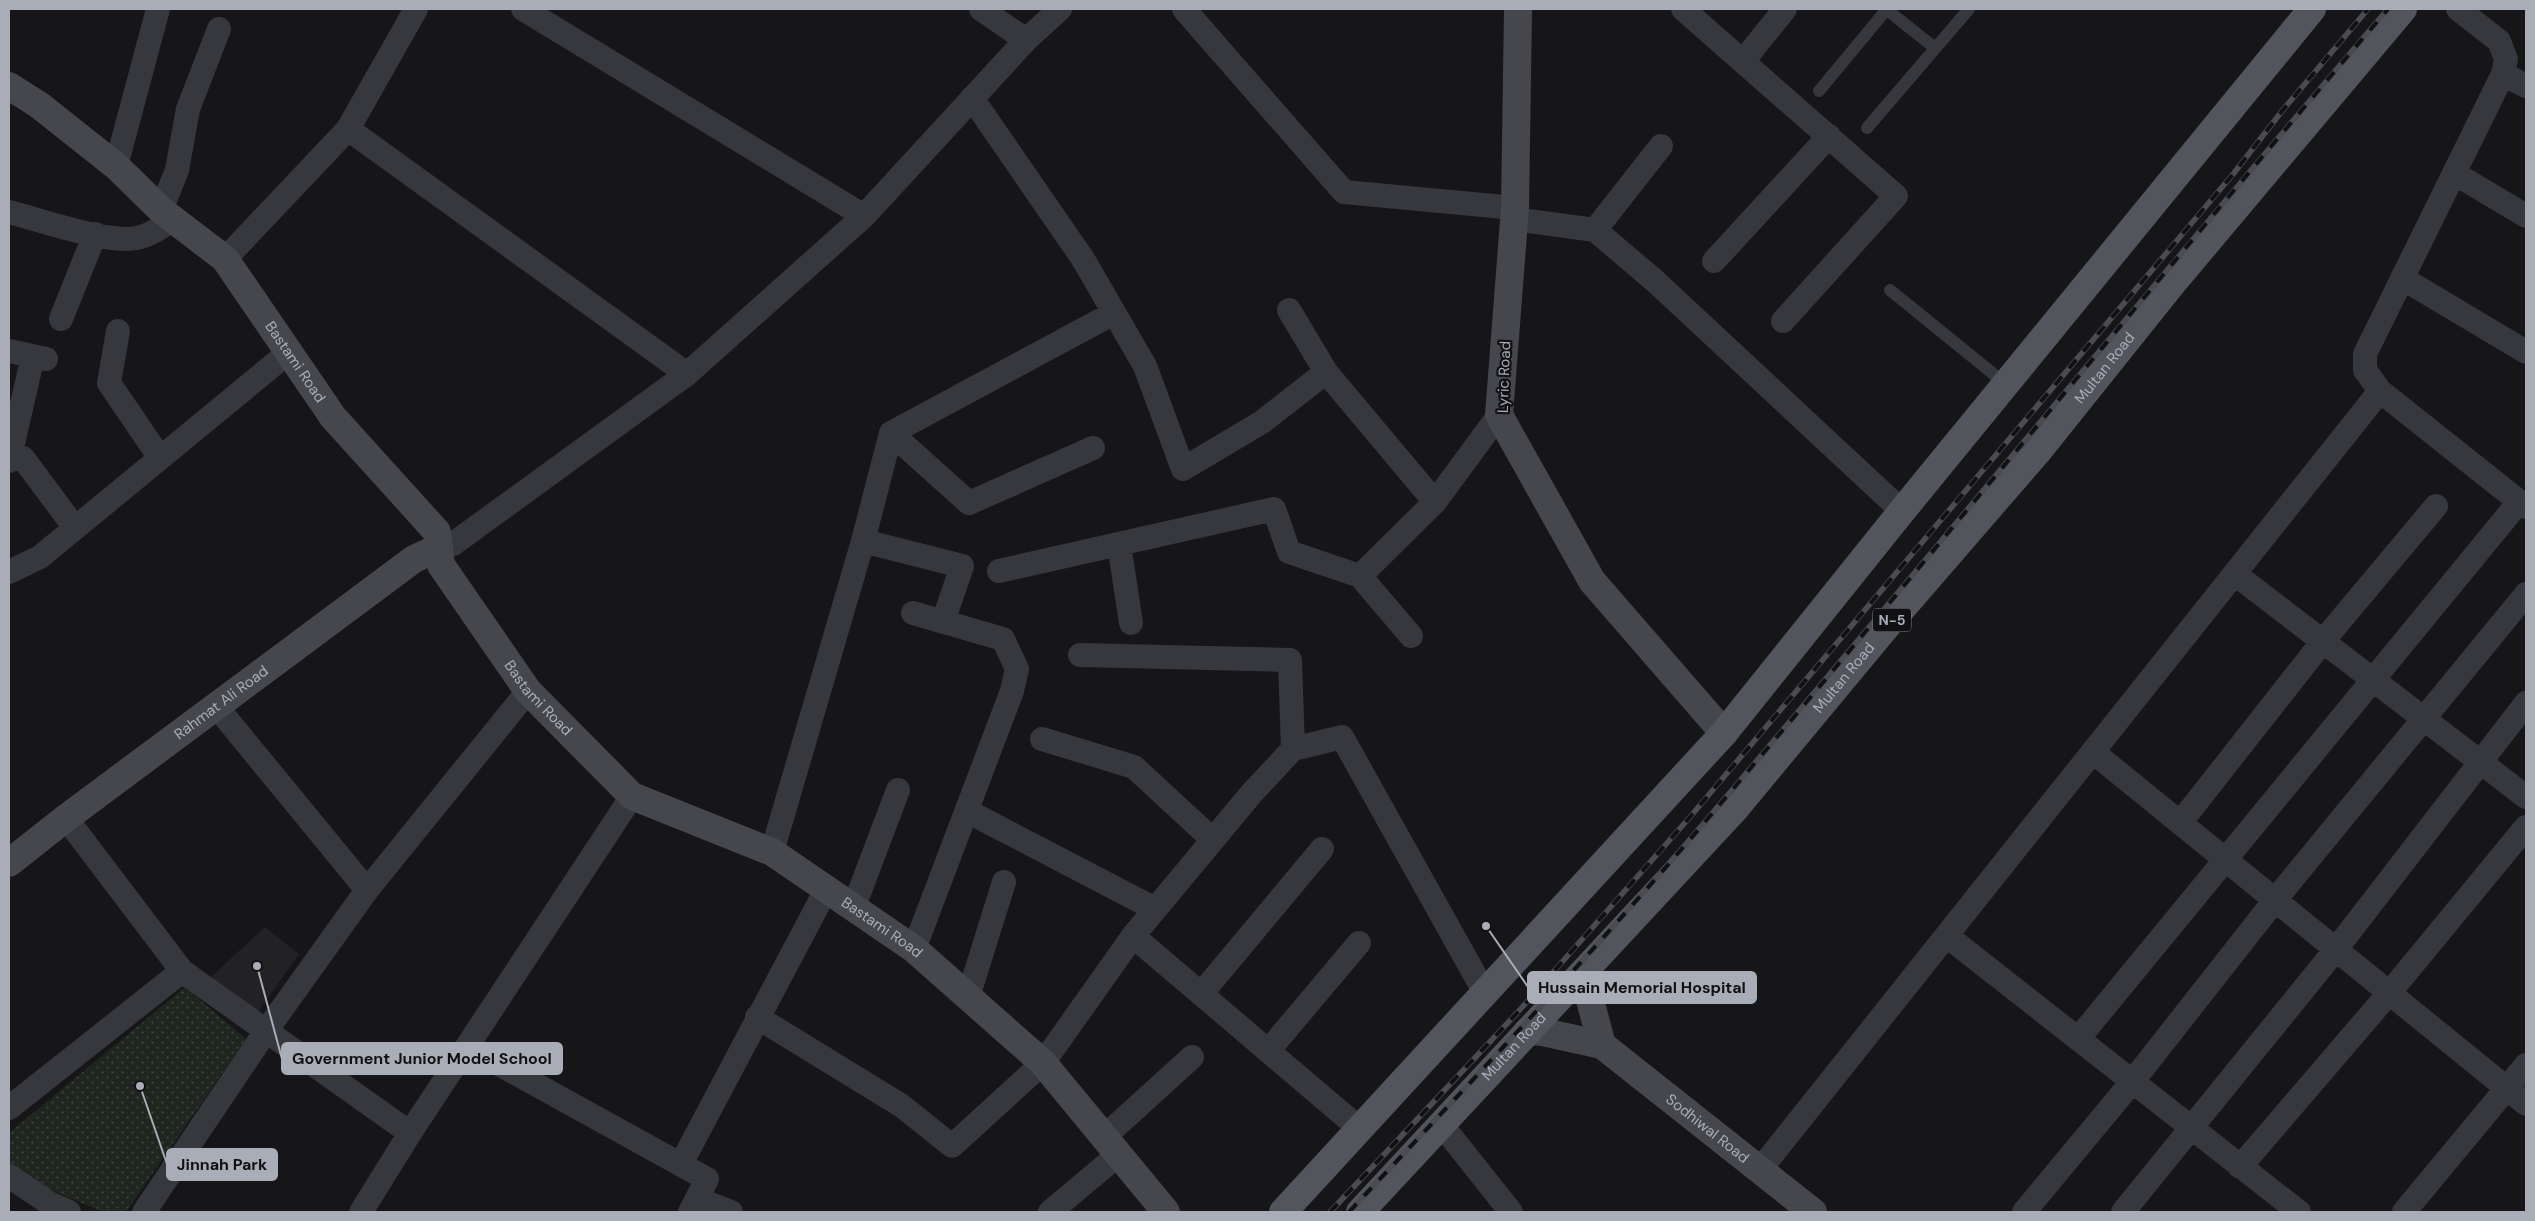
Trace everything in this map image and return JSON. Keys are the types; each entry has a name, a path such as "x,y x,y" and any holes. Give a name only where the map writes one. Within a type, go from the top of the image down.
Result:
{"main road":[{"path":"1283,1212 1724,733 1902,511 2007,385 2312,9"},
{"name":"Multan Road","path":"1360,1212 1734,810 1885,628 2039,450 2171,285 2403,9"}],"street":[{"path":"116,166 158,9"},
{"path":"225,259 348,129 416,9"},
{"path":"523,9 864,216"},
{"path":"981,9 1026,40"},
{"path":"438,548 453,544 687,374 864,216 1026,40 1060,9"},
{"path":"1184,9 1344,192 1515,213 1595,230 1655,281 1902,511"},
{"name":"Lyric Road","path":"1518,9 1515,213 1499,415 1592,581 1724,733"},
{"path":"1683,9 1896,196 1783,321"},
{"path":"1743,61 1785,9"},
{"path":"2078,1040 2372,680 2523,504 2380,391 2364,370 2365,354 2503,74 2506,59 2499,41 2458,9"},
{"path":"9,212 115,240 138,238 160,229 168,214 188,108 219,29"},
{"path":"2503,74 2526,86"},
{"name":"Bastami Road","path":"9,86 40,105 116,166 168,214 225,259 333,417 437,532 441,565 528,690 632,796 772,852 914,949 1043,1063 1166,1212"},
{"path":"972,98 1083,259 1145,366 1183,470 1262,422 1326,372"},
{"path":"348,129 687,374"},
{"path":"1714,261 1829,136"},
{"path":"1595,230 1661,146"},
{"path":"2454,173 2526,216"},
{"path":"62,319 95,234"},
{"path":"2402,278 2526,352"},
{"path":"1289,310 1326,372 1435,502"},
{"path":"772,852 863,541 891,433 1114,313"},
{"path":"118,332 109,383 160,458"},
{"path":"9,351 39,357 16,460 75,528"},
{"path":"9,572 40,557 289,352"},
{"path":"1759,1171 2380,391"},
{"path":"1360,576 1435,502 1499,415"},
{"path":"891,433 969,503 1093,448"},
{"path":"2180,823 2323,641 2436,506"},
{"path":"999,571 1274,509 1289,552 1360,576 1411,636"},
{"path":"863,541 962,566 944,622"},
{"path":"1119,544 1131,623"},
{"name":"Rahmat Ali Road","path":"9,863 66,818 414,560 438,548"},
{"path":"2235,574 2526,797"},
{"path":"2024,1212 2132,1082 2275,900 2526,594"},
{"path":"912,613 1003,639 1016,669 1012,691 914,949"},
{"path":"1080,655 1290,660 1293,749"},
{"path":"144,1212 266,1031 367,890 528,690"},
{"path":"2123,1212 2337,948 2478,762 2526,703"},
{"path":"216,706 367,890"},
{"path":"757,1017 902,1106 952,1146 1043,1063 1133,936 1251,794 1293,749 1342,738 1485,993"},
{"path":"1042,739 1134,767 1213,840"},
{"path":"2093,752 2337,948 2526,1104"},
{"path":"853,909 898,790"},
{"path":"361,1212 410,1133 632,796"},
{"path":"967,811 1155,910"},
{"path":"66,818 182,971 410,1133"},
{"path":"2240,1167 2390,992 2526,827"},
{"path":"1201,994 1322,849"},
{"path":"968,997 1004,882"},
{"path":"681,1164 757,1017 826,890"},
{"path":"1133,936 1360,1129"},
{"path":"1947,936 2298,1212"},
{"path":"1268,1051 1360,943"},
{"path":"1586,970 1587,993 1602,1045"},
{"path":"9,1108 182,971"},
{"name":"Sodhiwal Road","path":"1528,1031 1551,1033 1602,1045 1813,1212"},
{"path":"468,1047 707,1179 694,1206 730,1212"},
{"path":"1050,1212 1192,1057"},
{"path":"2404,1212 2526,1065"},
{"path":"1441,1124 1511,1212"},
{"path":"9,1176 49,1203 69,1212"}],"lane":[{"path":"1819,91 1886,9 1936,48"},
{"path":"1868,128 1968,9"},
{"path":"1890,290 2007,385"}],"shaded area":[{"path":"265,927 299,954 258,1012 211,977"},
{"path":"185,987 246,1039 126,1212 103,1212 51,1190 9,1163 9,1133"}],"railway":[{"path":"1330,1212 1517,1013 1690,817 2234,173 2282,111 2368,9"},
{"path":"1349,1212 1484,1068 1661,873 2388,9"}],"place":[{"name":"Hussain Memorial Hospital","path":"1486,926"},
{"name":"Government Junior Model School","path":"257,966"},
{"name":"Jinnah Park","path":"140,1086"}]}
